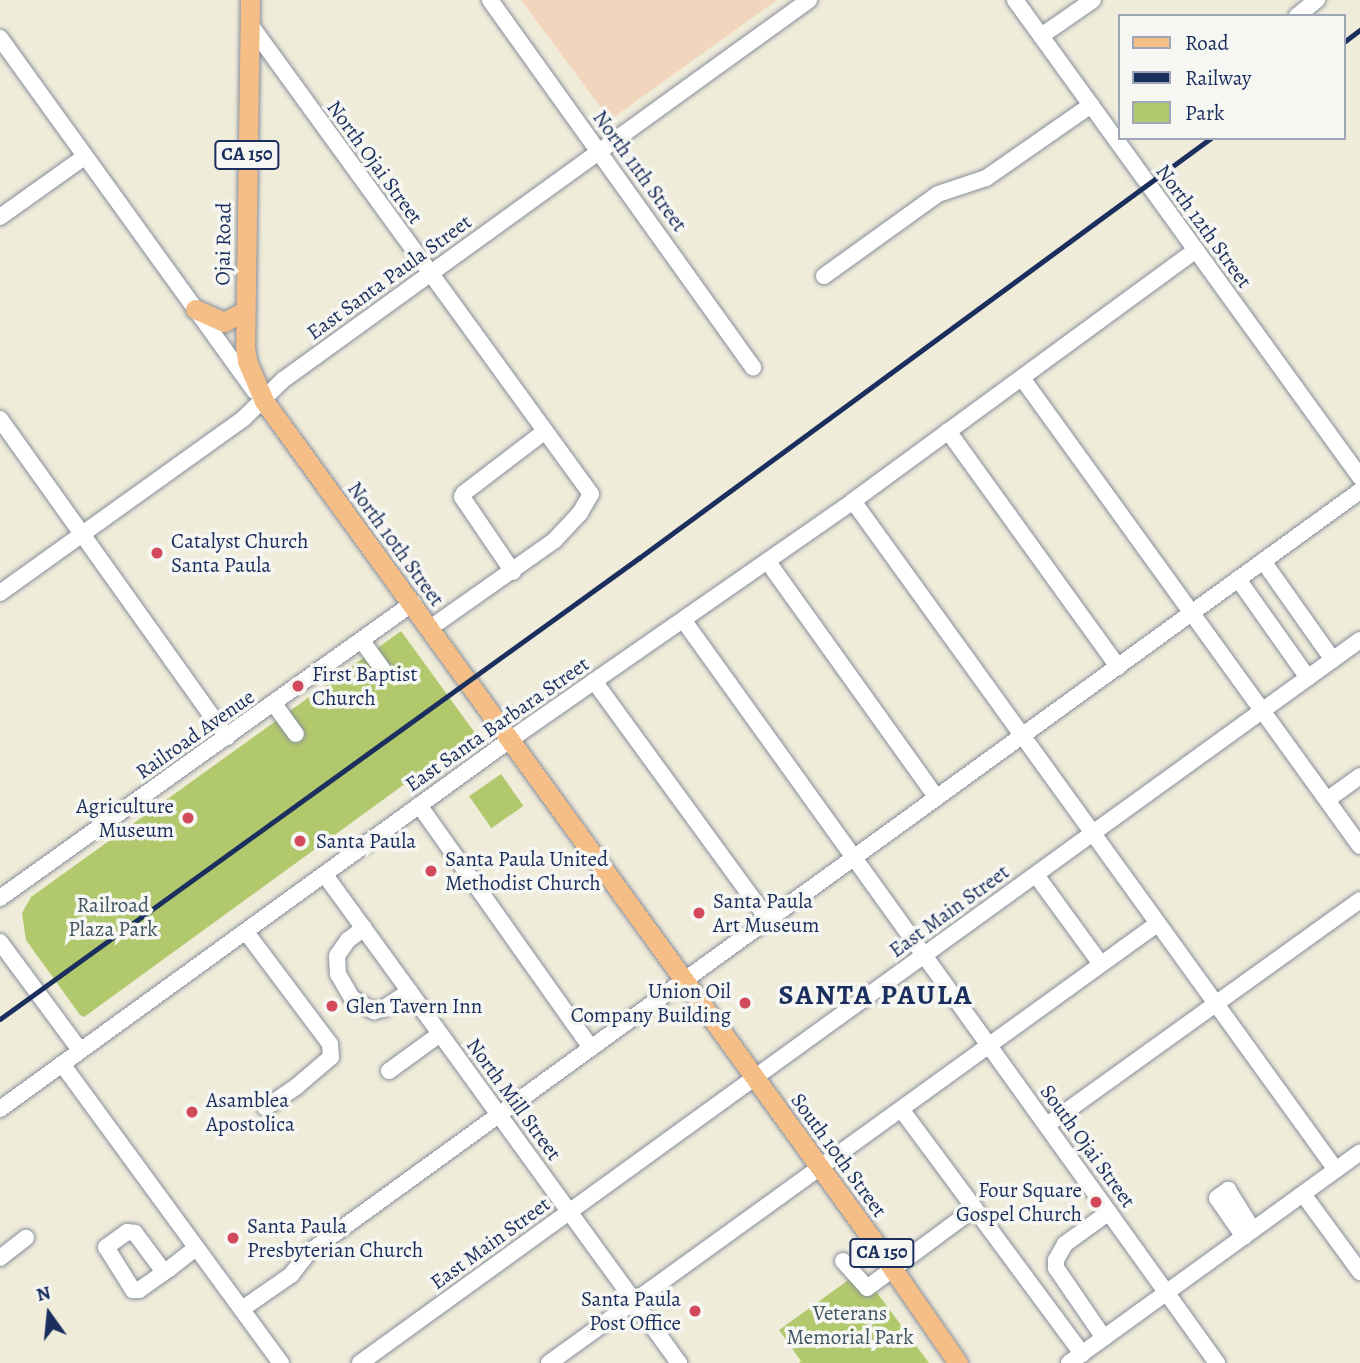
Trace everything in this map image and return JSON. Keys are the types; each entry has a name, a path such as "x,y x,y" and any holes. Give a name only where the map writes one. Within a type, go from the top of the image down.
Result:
{"main road":[{"name":"Ojai Road","path":"250,0 245,311 247,361 264,401"},
{"path":"195,309 224,322 245,311"},
{"name":"North 10th Street","path":"264,401 755,1077"},
{"name":"South 10th Street","path":"755,1077 958,1363"}],"street":[{"name":"North 11th Street","path":"490,0 753,367"},
{"name":"East Santa Paula Street","path":"0,593 264,401 284,380 808,0"},
{"name":"North 12th Street","path":"1015,0 1091,105 1116,132"},
{"path":"1041,36 1093,0"},
{"name":"North Ojai Street","path":"249,23 591,494 562,534 513,572"},
{"name":"North 10th Street","path":"0,38 248,383 264,401"},
{"path":"824,276 937,194 986,178 1091,105"},
{"name":"North 12th Street","path":"1121,140 1196,250 1360,477"},
{"path":"0,217 85,157"},
{"name":"East Santa Barbara Street","path":"0,1109 511,739 853,501 1196,250"},
{"path":"1022,378 1360,846"},
{"path":"3,429 83,533 227,737"},
{"path":"429,629 513,572 462,498 464,493 545,431"},
{"path":"947,432 1118,667"},
{"path":"242,1309 291,1275 308,1253 1360,491"},
{"path":"853,501 1336,1170"},
{"path":"1263,561 1333,660"},
{"path":"768,562 937,798"},
{"path":"1238,579 1308,678"},
{"name":"Railroad Avenue","path":"0,898 413,603"},
{"path":"684,621 852,859 924,955"},
{"name":"East Main Street","path":"360,1363 1360,640"},
{"path":"362,641 384,671"},
{"path":"594,681 768,920"},
{"path":"274,704 296,734"},
{"path":"1327,800 1360,776"},
{"path":"419,805 591,1048"},
{"name":"North Mill Street","path":"326,875 679,1363"},
{"path":"1036,875 1101,964"},
{"path":"1047,1125 1360,900"},
{"path":"550,1363 1157,924"},
{"path":"364,928 348,940 337,956 338,974 352,998 374,1011 383,1010 410,991"},
{"path":"246,932 330,1044 331,1056 296,1087 265,1108"},
{"path":"0,942 80,1050"},
{"name":"South Ojai Street","path":"924,955 1217,1363"},
{"path":"389,1071 440,1034"},
{"path":"62,1064 281,1363"},
{"path":"901,1109 975,1208 1076,1359 1359,1156"},
{"path":"1304,1194 1360,1272"},
{"path":"843,1261 864,1287 975,1208"},
{"path":"1104,1338 1056,1268 1056,1260 1065,1244 1109,1212"},
{"path":"0,1258 26,1238"},
{"path":"164,1272 196,1248"}],"shaded area":[{"path":"521,0 777,0 610,120"}],"green space":[{"name":"Railroad Plaza Park","path":"401,631 475,733 84,1017 80,1015 26,940 22,913 31,897"},
{"path":"501,774 523,806 491,828 469,796"},
{"name":"Veterans Memorial Park","path":"861,1271 929,1363 799,1363 801,1361 779,1330"}],"railway":[{"path":"1346,40 1360,30"},
{"path":"0,1019 639,558 1208,140"}],"place":[{"name":"Catalyst Church Santa Paula","path":"157,553"},
{"name":"First Baptist Church","path":"298,686"},
{"name":"Agriculture Museum","path":"188,818"},
{"name":"Santa Paula","path":"300,841"},
{"name":"Santa Paula United Methodist Church","path":"431,871"},
{"name":"Santa Paula Art Museum","path":"699,913"},
{"name":"Union Oil Company Building","path":"745,1003"},
{"name":"Glen Tavern Inn","path":"332,1006"},
{"name":"Asamblea Apostolica","path":"192,1112"},
{"name":"Four Square Gospel Church","path":"1096,1202"},
{"name":"Santa Paula Presbyterian Church","path":"233,1238"},
{"name":"Santa Paula Post Office","path":"695,1311"}],"district":[{"name":"SANTA PAULA","path":"876,995"}]}
